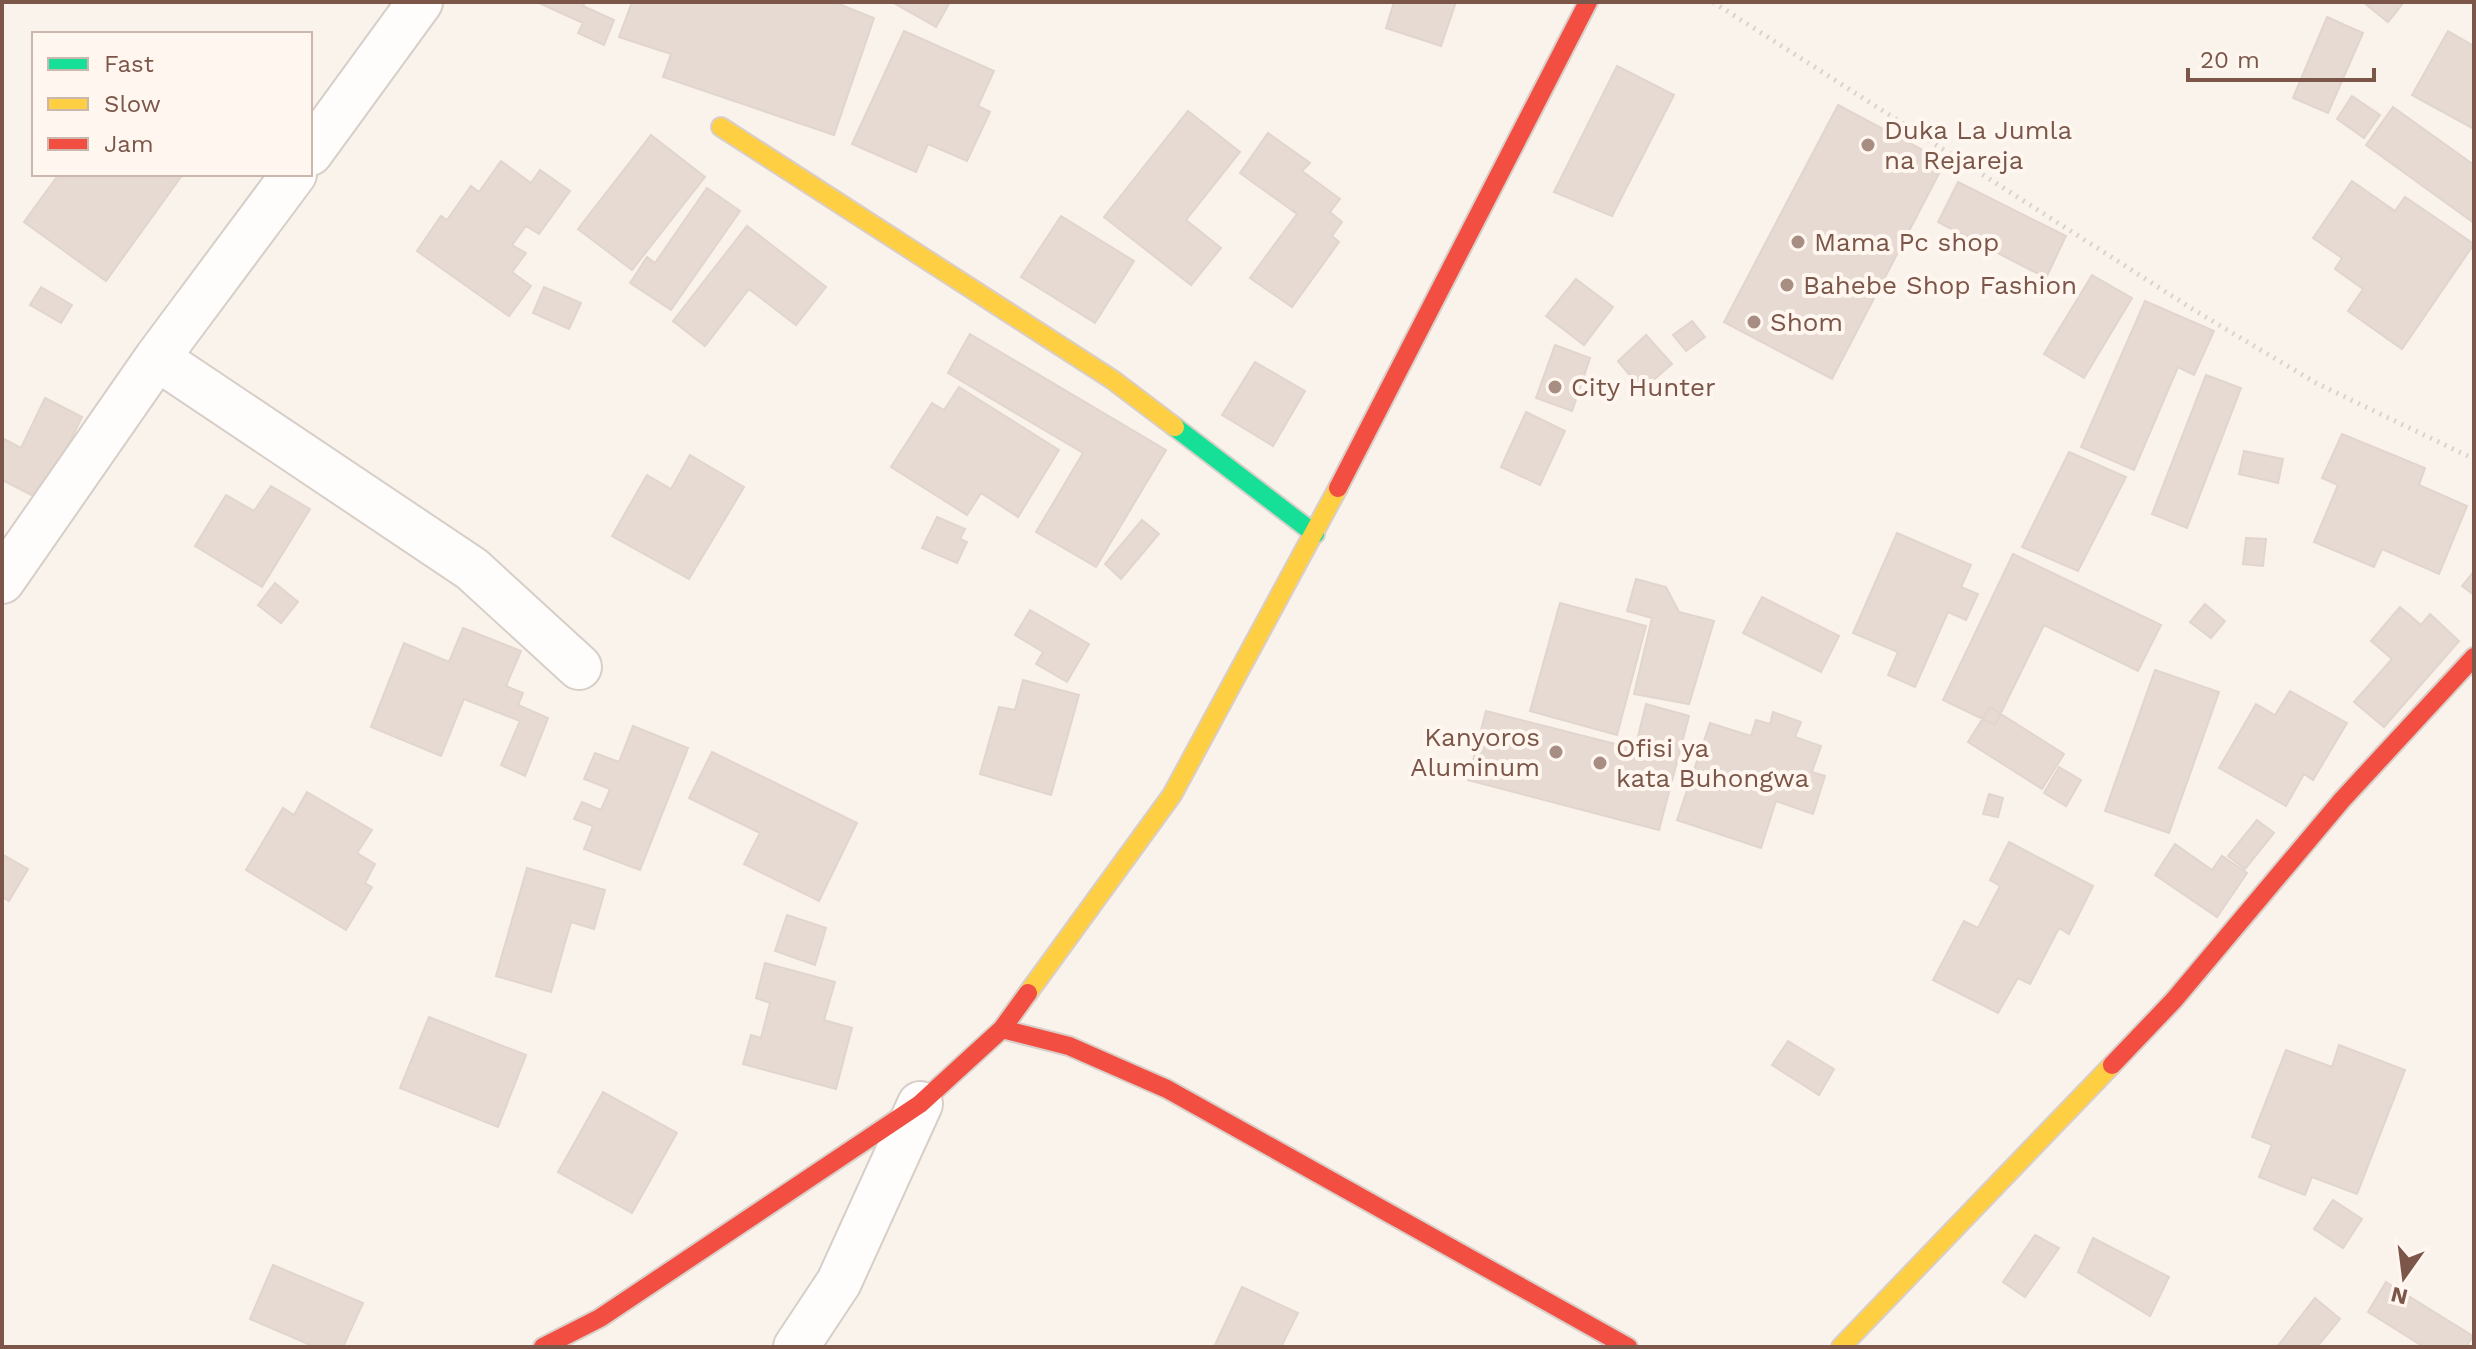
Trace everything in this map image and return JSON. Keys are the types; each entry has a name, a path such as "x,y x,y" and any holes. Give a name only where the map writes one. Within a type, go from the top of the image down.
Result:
{"street":[{"path":"312,150 420,2"},
{"path":"543,1347 600,1318 920,1104 1002,1029 1172,795 1315,534 1588,2"},
{"path":"721,127 1113,380 1315,534"},
{"path":"2,581 157,358 293,176"},
{"path":"157,358 472,569 579,667"},
{"path":"1841,1347 2174,1000 2342,800 2474,657"},
{"path":"1002,1029 1069,1046 1167,1089 1628,1347"},
{"path":"796,1347 839,1282 920,1104"}],"path":[{"path":"1713,2 2194,310 2316,383 2474,459"}],"building":[{"path":"537,2 585,2 583,6 614,20 604,45 578,33 583,23"},
{"path":"632,2 834,2 874,18 834,135 663,77 671,54 619,37"},
{"path":"892,2 950,2 936,27"},
{"path":"1394,2 1456,2 1441,46 1386,28"},
{"path":"2363,2 2404,2 2388,22"},
{"path":"2327,17 2363,33 2328,113 2293,98"},
{"path":"904,31 994,71 978,106 990,112 967,161 928,144 916,172 852,144"},
{"path":"2448,31 2474,46 2474,129 2412,95"},
{"path":"1617,66 1674,95 1612,216 1554,192"},
{"path":"2352,96 2380,115 2364,138 2337,119"},
{"path":"1838,105 1945,162 1832,379 1724,322"},
{"path":"2393,107 2474,165 2474,223 2366,145"},
{"path":"1188,111 1240,152 1186,220 1221,248 1191,285 1104,217"},
{"path":"1268,133 1310,163 1302,171 1340,199 1330,212 1342,222 1332,236 1339,242 1292,307 1250,278 1297,214 1240,173"},
{"path":"651,135 705,177 632,270 578,229"},
{"path":"501,161 531,183 540,170 570,191 539,234 526,226 512,245 526,253 512,272 531,286 509,316 417,251 441,216 447,220 471,186 479,192"},
{"path":"58,176 182,176 106,281 24,222"},
{"path":"2352,181 2395,211 2405,197 2474,244 2402,349 2348,311 2363,289 2335,269 2342,258 2313,238"},
{"path":"1958,182 2066,236 2046,278 1938,222"},
{"path":"707,188 740,211 671,310 630,283 647,257 655,263"},
{"path":"1061,216 1134,261 1095,323 1021,277"},
{"path":"747,226 826,287 796,325 749,289 705,346 673,321"},
{"path":"2092,275 2132,298 2084,378 2044,354"},
{"path":"1576,279 1613,307 1584,345 1546,316"},
{"path":"41,287 72,305 61,323 30,305"},
{"path":"544,287 581,303 569,329 533,313"},
{"path":"2145,301 2214,331 2194,375 2178,367 2134,470 2081,447"},
{"path":"1692,321 1705,337 1686,351 1673,335"},
{"path":"970,334 1166,450 1096,567 1036,532 1083,453 948,373"},
{"path":"1646,335 1672,364 1642,390 1618,361"},
{"path":"1555,345 1590,358 1572,411 1536,398"},
{"path":"1255,362 1305,391 1273,446 1222,415"},
{"path":"2206,375 2241,388 2187,528 2152,514"},
{"path":"959,387 1059,450 1018,517 981,493 967,515 891,467 932,403 944,410"},
{"path":"45,398 82,417 41,500 2,480 2,438 21,448"},
{"path":"1526,412 1565,431 1540,485 1501,467"},
{"path":"2342,434 2425,468 2419,485 2467,506 2439,574 2382,549 2374,567 2314,542 2338,485 2322,478"},
{"path":"2244,451 2283,459 2278,483 2239,474"},
{"path":"2069,452 2126,477 2078,571 2022,547"},
{"path":"690,455 744,487 689,579 612,536 647,475 671,489"},
{"path":"271,486 310,509 262,587 195,546 226,495 254,511"},
{"path":"937,517 965,529 960,539 967,542 957,563 922,548"},
{"path":"1142,520 1159,534 1121,579 1105,564"},
{"path":"1897,533 1971,565 1961,587 1978,594 1966,620 1948,612 1915,687 1888,675 1898,652 1853,633"},
{"path":"2246,538 2266,539 2263,566 2243,564"},
{"path":"2013,554 2161,625 2138,671 2044,625 1995,725 1943,700"},
{"path":"2474,571 2474,595 2462,586"},
{"path":"1636,579 1666,587 1679,612 1714,621 1689,704 1634,694 1652,618 1627,611"},
{"path":"275,583 298,602 281,623 258,605"},
{"path":"1762,597 1839,636 1821,672 1743,633"},
{"path":"1560,603 1646,626 1617,735 1530,711"},
{"path":"2205,604 2225,621 2211,638 2190,622"},
{"path":"2400,607 2421,625 2430,614 2459,641 2384,727 2354,702 2392,659 2371,641"},
{"path":"1030,610 1089,644 1067,682 1036,664 1043,652 1015,635"},
{"path":"463,628 521,651 506,686 523,693 518,705 548,718 525,776 501,765 520,721 464,699 441,756 371,727 404,643 449,662"},
{"path":"2155,670 2219,692 2169,833 2105,811"},
{"path":"1023,680 1079,695 1051,795 980,774 999,707 1015,710"},
{"path":"2290,691 2347,723 2313,780 2304,774 2286,806 2219,768 2256,704 2275,715"},
{"path":"1646,704 1689,716 1659,830 1468,780 1486,711 1635,749"},
{"path":"1990,707 2064,754 2042,789 1968,742"},
{"path":"1773,712 1801,722 1795,737 1821,746 1812,772 1825,776 1813,814 1776,801 1761,848 1677,820 1710,723 1751,736 1756,720 1770,724"},
{"path":"633,726 688,748 640,870 584,849 593,826 574,819 582,802 601,810 610,789 584,779 595,753 619,762"},
{"path":"712,752 857,823 819,901 744,864 760,833 689,798"},
{"path":"2059,767 2081,780 2066,806 2044,793"},
{"path":"307,792 372,830 357,853 375,864 365,883 372,887 346,930 246,870 283,808 294,815"},
{"path":"1989,794 2003,798 1998,817 1983,814"},
{"path":"2257,820 2274,833 2245,869 2228,856"},
{"path":"2009,842 2093,886 2069,934 2059,928 2030,984 2018,978 1998,1013 1933,980 1964,921 1978,928 2000,886 1990,880"},
{"path":"2175,844 2212,870 2222,856 2247,873 2217,917 2155,875"},
{"path":"2,854 28,869 9,901 2,897"},
{"path":"527,868 605,890 594,929 571,922 551,992 496,976"},
{"path":"787,915 826,928 815,965 775,951"},
{"path":"765,963 835,982 824,1020 852,1028 836,1089 743,1064 751,1035 761,1038 770,1003 756,998"},
{"path":"429,1017 526,1055 498,1127 400,1088"},
{"path":"1788,1041 1834,1069 1819,1095 1772,1065"},
{"path":"2339,1045 2405,1070 2357,1194 2312,1177 2305,1195 2259,1177 2272,1145 2252,1137 2286,1050 2332,1067"},
{"path":"603,1092 677,1133 632,1213 558,1172"},
{"path":"2333,1200 2362,1219 2343,1248 2314,1229"},
{"path":"2035,1235 2059,1248 2025,1297 2003,1282"},
{"path":"2093,1238 2169,1277 2150,1316 2078,1272"},
{"path":"273,1265 363,1303 343,1347 315,1347 250,1319"},
{"path":"2386,1282 2473,1336 2466,1347 2424,1347 2368,1312"},
{"path":"1242,1287 1298,1313 1281,1347 1214,1347"},
{"path":"2315,1298 2340,1319 2317,1347 2277,1347"}],"traffic: fast":[{"path":"1175,427 1315,534"}],"traffic: slow":[{"path":"721,127 1113,380 1175,427"},
{"path":"1028,993 1172,795 1338,488"},
{"path":"1841,1347 2112,1065"}],"traffic: jam":[{"path":"1338,488 1588,2"},
{"path":"2112,1065 2174,1000 2342,800 2474,657"},
{"path":"543,1347 600,1318 920,1104 1002,1029 1028,993"},
{"path":"1002,1029 1069,1046 1167,1089 1628,1347"}],"place":[{"name":"Duka La Jumla na Rejareja","path":"1868,145"},
{"name":"Mama Pc shop","path":"1798,242"},
{"name":"Bahebe Shop Fashion","path":"1787,285"},
{"name":"Shom","path":"1754,322"},
{"name":"City Hunter","path":"1555,387"},
{"name":"Kanyoros Aluminum","path":"1556,752"},
{"name":"Ofisi ya kata Buhongwa","path":"1600,763"}]}
